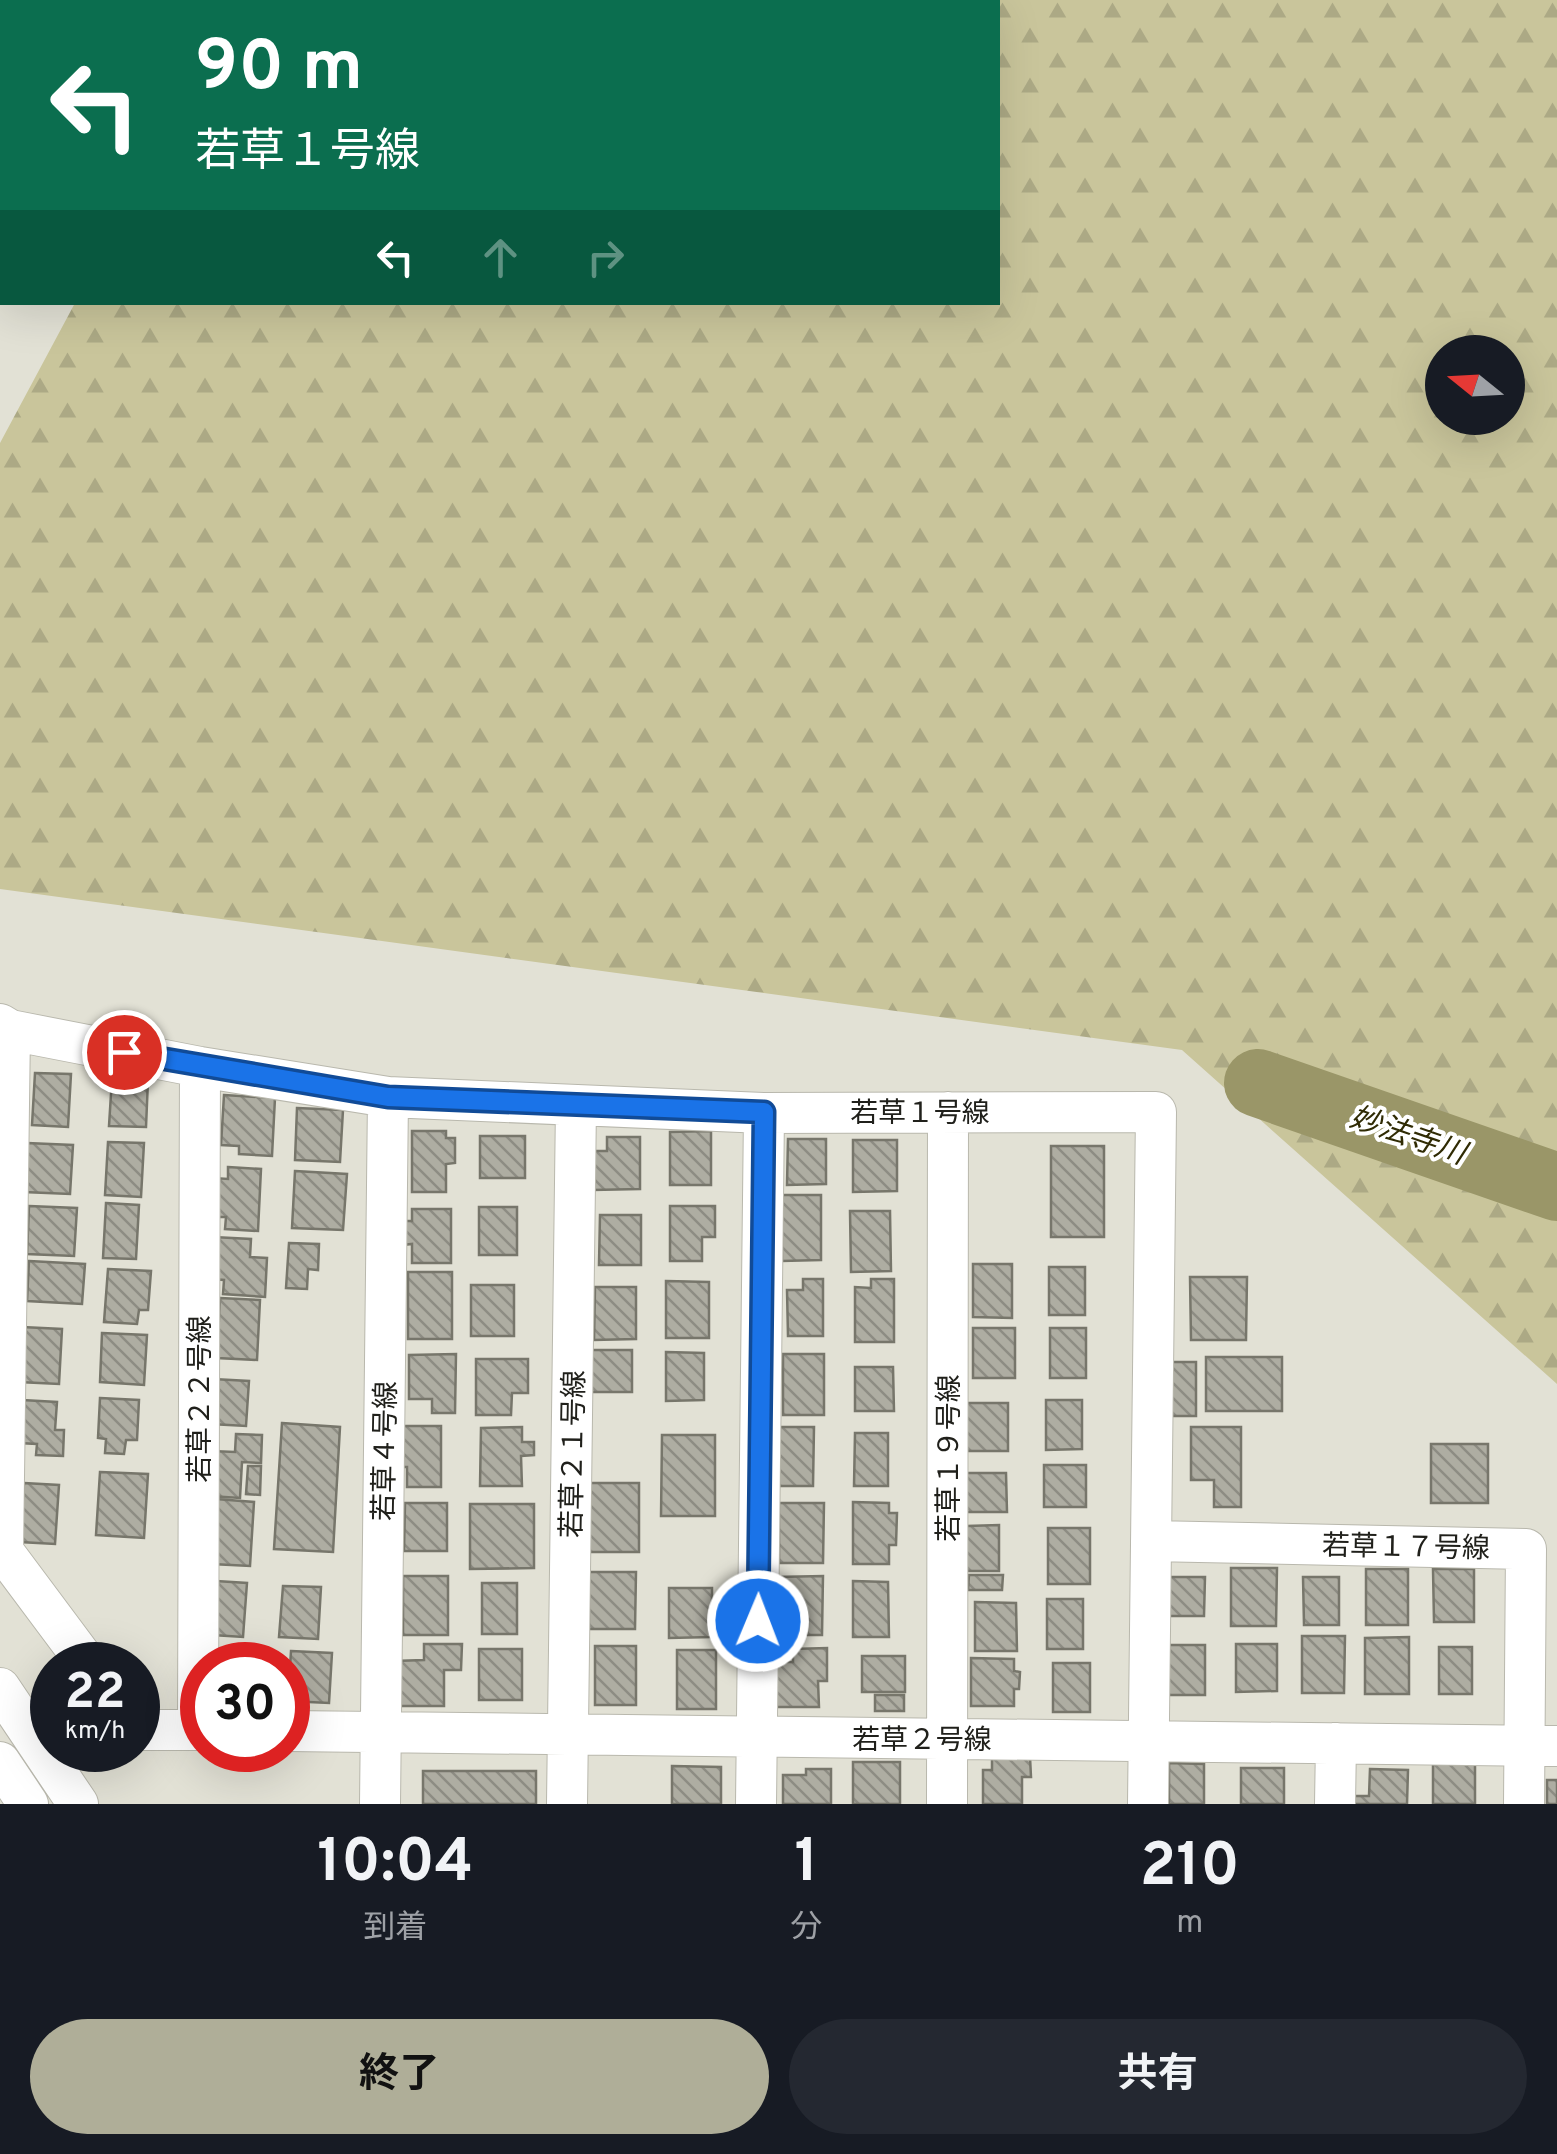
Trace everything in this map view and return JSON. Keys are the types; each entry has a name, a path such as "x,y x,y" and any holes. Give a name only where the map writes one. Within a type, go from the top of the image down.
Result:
{"street":[{"name":"若草１号線","path":"5,1027 200,1067 388,1097 764,1112 1156,1112 1148,1804"},
{"path":"5,1027 2,1549 71,1642"},
{"name":"若草２２号線","path":"200,1067 200,1642"},
{"name":"若草４号線","path":"380,1804 388,1097"},
{"name":"若草２１号線","path":"567,1804 576,1105"},
{"path":"756,1804 764,1112"},
{"name":"若草１９号線","path":"947,1804 948,1112"},
{"name":"若草１７号線","path":"1151,1541 1526,1549 1541,1745 1524,1804"},
{"path":"0,1688 78,1804"},
{"name":"若草２号線","path":"310,1731 1541,1745"},
{"path":"1335,1804 1336,1742"},
{"path":"0,1762 28,1804"}],"green space":[{"path":"1000,0 1557,0 1557,1384 1182,1050 0,889 0,443 74,305 1000,305"}],"building":[{"path":"35,1073 71,1074 68,1127 32,1125"},
{"path":"112,1078 148,1080 146,1127 109,1126"},
{"path":"224,1095 275,1098 272,1156 239,1154 239,1146 221,1145"},
{"path":"297,1108 343,1110 340,1162 295,1160"},
{"path":"412,1131 446,1131 446,1138 455,1138 455,1163 446,1164 446,1192 412,1192"},
{"path":"711,1131 711,1185 670,1185 670,1132"},
{"path":"480,1136 525,1136 525,1178 480,1178"},
{"path":"607,1137 640,1137 640,1189 593,1190 593,1151 607,1151"},
{"path":"788,1139 826,1139 826,1184 787,1185"},
{"path":"853,1140 897,1140 897,1191 853,1192"},
{"path":"108,1142 144,1143 141,1197 105,1195"},
{"path":"27,1143 73,1145 70,1194 24,1192"},
{"path":"1051,1146 1104,1146 1104,1237 1051,1237"},
{"path":"228,1167 261,1169 258,1231 225,1229 226,1217 212,1217 214,1178 228,1179"},
{"path":"295,1171 347,1174 343,1230 292,1228"},
{"path":"782,1195 821,1195 821,1260 782,1261"},
{"path":"106,1203 139,1205 136,1259 103,1258"},
{"path":"29,1206 77,1208 74,1256 27,1254"},
{"path":"670,1206 715,1206 715,1237 702,1237 702,1261 670,1261"},
{"path":"479,1207 517,1207 517,1255 479,1255"},
{"path":"412,1209 451,1209 451,1263 412,1263 412,1244 402,1245 402,1221 412,1221"},
{"path":"850,1211 890,1211 891,1271 851,1272"},
{"path":"600,1215 641,1215 641,1265 599,1265"},
{"path":"213,1237 251,1239 250,1257 267,1258 265,1297 223,1294 224,1280 211,1279"},
{"path":"289,1243 319,1244 318,1270 308,1269 307,1289 286,1288"},
{"path":"29,1261 85,1264 82,1304 27,1301"},
{"path":"973,1264 1012,1264 1012,1318 973,1317"},
{"path":"1049,1267 1085,1267 1085,1315 1049,1315"},
{"path":"108,1269 151,1271 148,1310 139,1310 137,1324 104,1322"},
{"path":"408,1272 452,1272 452,1339 408,1339"},
{"path":"1190,1277 1247,1277 1246,1340 1191,1340"},
{"path":"803,1279 823,1279 823,1336 788,1336 787,1290 803,1290"},
{"path":"871,1279 894,1279 894,1342 855,1342 855,1287 871,1288"},
{"path":"666,1281 709,1282 709,1338 666,1338"},
{"path":"471,1285 514,1285 514,1336 471,1336"},
{"path":"595,1287 636,1287 636,1339 594,1340"},
{"path":"220,1298 260,1300 257,1360 217,1358"},
{"path":"22,1327 62,1329 59,1384 19,1382"},
{"path":"973,1328 1015,1328 1015,1378 973,1378"},
{"path":"1050,1328 1086,1328 1086,1378 1050,1378"},
{"path":"102,1333 147,1335 144,1385 100,1382"},
{"path":"588,1350 632,1350 632,1392 588,1392"},
{"path":"666,1352 704,1353 704,1400 666,1401"},
{"path":"456,1354 455,1413 432,1413 432,1399 409,1399 409,1355"},
{"path":"783,1354 824,1354 824,1415 783,1415"},
{"path":"1206,1357 1282,1357 1282,1411 1206,1411"},
{"path":"476,1359 528,1359 528,1393 512,1393 511,1415 476,1415"},
{"path":"1164,1362 1196,1362 1196,1416 1165,1416"},
{"path":"855,1367 893,1367 894,1411 855,1411"},
{"path":"213,1379 249,1381 246,1426 211,1424"},
{"path":"100,1398 139,1400 137,1440 126,1440 124,1454 105,1453 106,1439 98,1438"},
{"path":"22,1400 57,1402 55,1430 64,1430 63,1456 36,1455 37,1444 19,1443"},
{"path":"1046,1400 1082,1400 1082,1449 1046,1450"},
{"path":"965,1403 1008,1403 1008,1451 966,1451"},
{"path":"282,1423 340,1427 333,1552 274,1549"},
{"path":"395,1426 441,1426 441,1487 407,1487 407,1467 395,1467"},
{"path":"522,1427 522,1442 534,1442 534,1455 521,1456 522,1486 480,1486 481,1428"},
{"path":"780,1427 814,1427 813,1486 779,1486"},
{"path":"1191,1427 1241,1427 1241,1507 1214,1507 1214,1480 1191,1480"},
{"path":"855,1433 888,1433 888,1486 854,1486"},
{"path":"236,1434 262,1435 261,1463 242,1462 240,1498 209,1496 212,1451 235,1452"},
{"path":"662,1435 715,1435 715,1516 661,1516"},
{"path":"1431,1444 1488,1444 1488,1503 1431,1503"},
{"path":"1044,1465 1086,1465 1086,1507 1044,1507"},
{"path":"248,1466 261,1466 260,1495 246,1494"},
{"path":"100,1472 148,1474 144,1538 96,1535"},
{"path":"963,1473 1006,1473 1007,1512 963,1512"},
{"path":"24,1483 59,1485 55,1544 20,1542"},
{"path":"585,1483 639,1483 639,1552 585,1552"},
{"path":"216,1499 254,1502 250,1566 212,1564"},
{"path":"853,1502 889,1503 889,1513 897,1513 896,1545 889,1545 889,1564 853,1564"},
{"path":"405,1503 447,1503 447,1551 404,1551"},
{"path":"779,1503 824,1503 823,1563 779,1563"},
{"path":"470,1504 534,1504 534,1568 470,1569"},
{"path":"999,1525 999,1571 961,1571 967,1526"},
{"path":"1048,1528 1090,1528 1090,1584 1048,1584"},
{"path":"1231,1568 1277,1568 1276,1626 1231,1626"},
{"path":"1366,1569 1408,1569 1408,1625 1366,1625"},
{"path":"1433,1569 1474,1569 1474,1622 1434,1622"},
{"path":"589,1572 636,1572 635,1629 589,1629"},
{"path":"969,1575 1003,1575 1002,1590 968,1590"},
{"path":"403,1576 448,1576 448,1635 403,1635"},
{"path":"823,1576 822,1635 775,1635 775,1577"},
{"path":"1162,1577 1205,1577 1204,1616 1162,1616"},
{"path":"1303,1577 1339,1577 1339,1625 1304,1625"},
{"path":"216,1581 247,1583 243,1637 213,1635"},
{"path":"853,1581 888,1582 889,1637 853,1637"},
{"path":"482,1583 517,1583 517,1634 482,1634"},
{"path":"283,1586 321,1587 318,1639 279,1637"},
{"path":"669,1588 712,1588 712,1637 669,1638"},
{"path":"1047,1599 1083,1599 1083,1649 1047,1649"},
{"path":"975,1602 1016,1603 1017,1651 975,1651"},
{"path":"1302,1636 1345,1636 1344,1693 1302,1693"},
{"path":"1409,1637 1409,1694 1365,1694 1365,1638"},
{"path":"424,1644 462,1644 461,1670 444,1670 444,1706 394,1706 394,1661 424,1660"},
{"path":"1236,1644 1277,1644 1277,1691 1236,1692"},
{"path":"1168,1645 1205,1645 1205,1695 1168,1695"},
{"path":"595,1646 636,1646 636,1705 595,1705"},
{"path":"1439,1647 1472,1647 1472,1694 1439,1694"},
{"path":"827,1648 827,1681 818,1681 819,1707 774,1707 773,1662 793,1662 793,1649"},
{"path":"479,1649 522,1649 522,1700 479,1700"},
{"path":"677,1650 716,1650 716,1709 677,1709"},
{"path":"310,1652 332,1653 329,1703 310,1702"},
{"path":"862,1656 905,1656 905,1692 862,1692"},
{"path":"971,1658 1014,1659 1014,1671 1020,1672 1014,1706 971,1706"},
{"path":"1053,1663 1090,1663 1090,1712 1053,1712"},
{"path":"875,1695 904,1695 904,1711 875,1711"},
{"path":"992,1756 1030,1757 1031,1777 1022,1777 1022,1804 983,1804 983,1770 992,1770"},
{"path":"853,1762 900,1762 900,1804 853,1804"},
{"path":"1169,1763 1204,1764 1204,1804 1169,1804"},
{"path":"1475,1763 1475,1804 1433,1804 1433,1764"},
{"path":"672,1766 721,1767 721,1804 672,1804"},
{"path":"1241,1768 1284,1768 1284,1804 1241,1804"},
{"path":"806,1769 831,1769 831,1804 783,1804 783,1775 806,1775"},
{"path":"1370,1769 1408,1770 1407,1804 1352,1804 1352,1796 1369,1796"},
{"path":"423,1771 536,1771 536,1804 423,1804"},
{"path":"1547,1780 1557,1780 1557,1804 1547,1804"}],"waterway":[{"name":"妙法寺川","path":"1258,1083 1557,1187"}],"route":[{"path":"124,1052 388,1097 764,1112 758,1621"}]}
